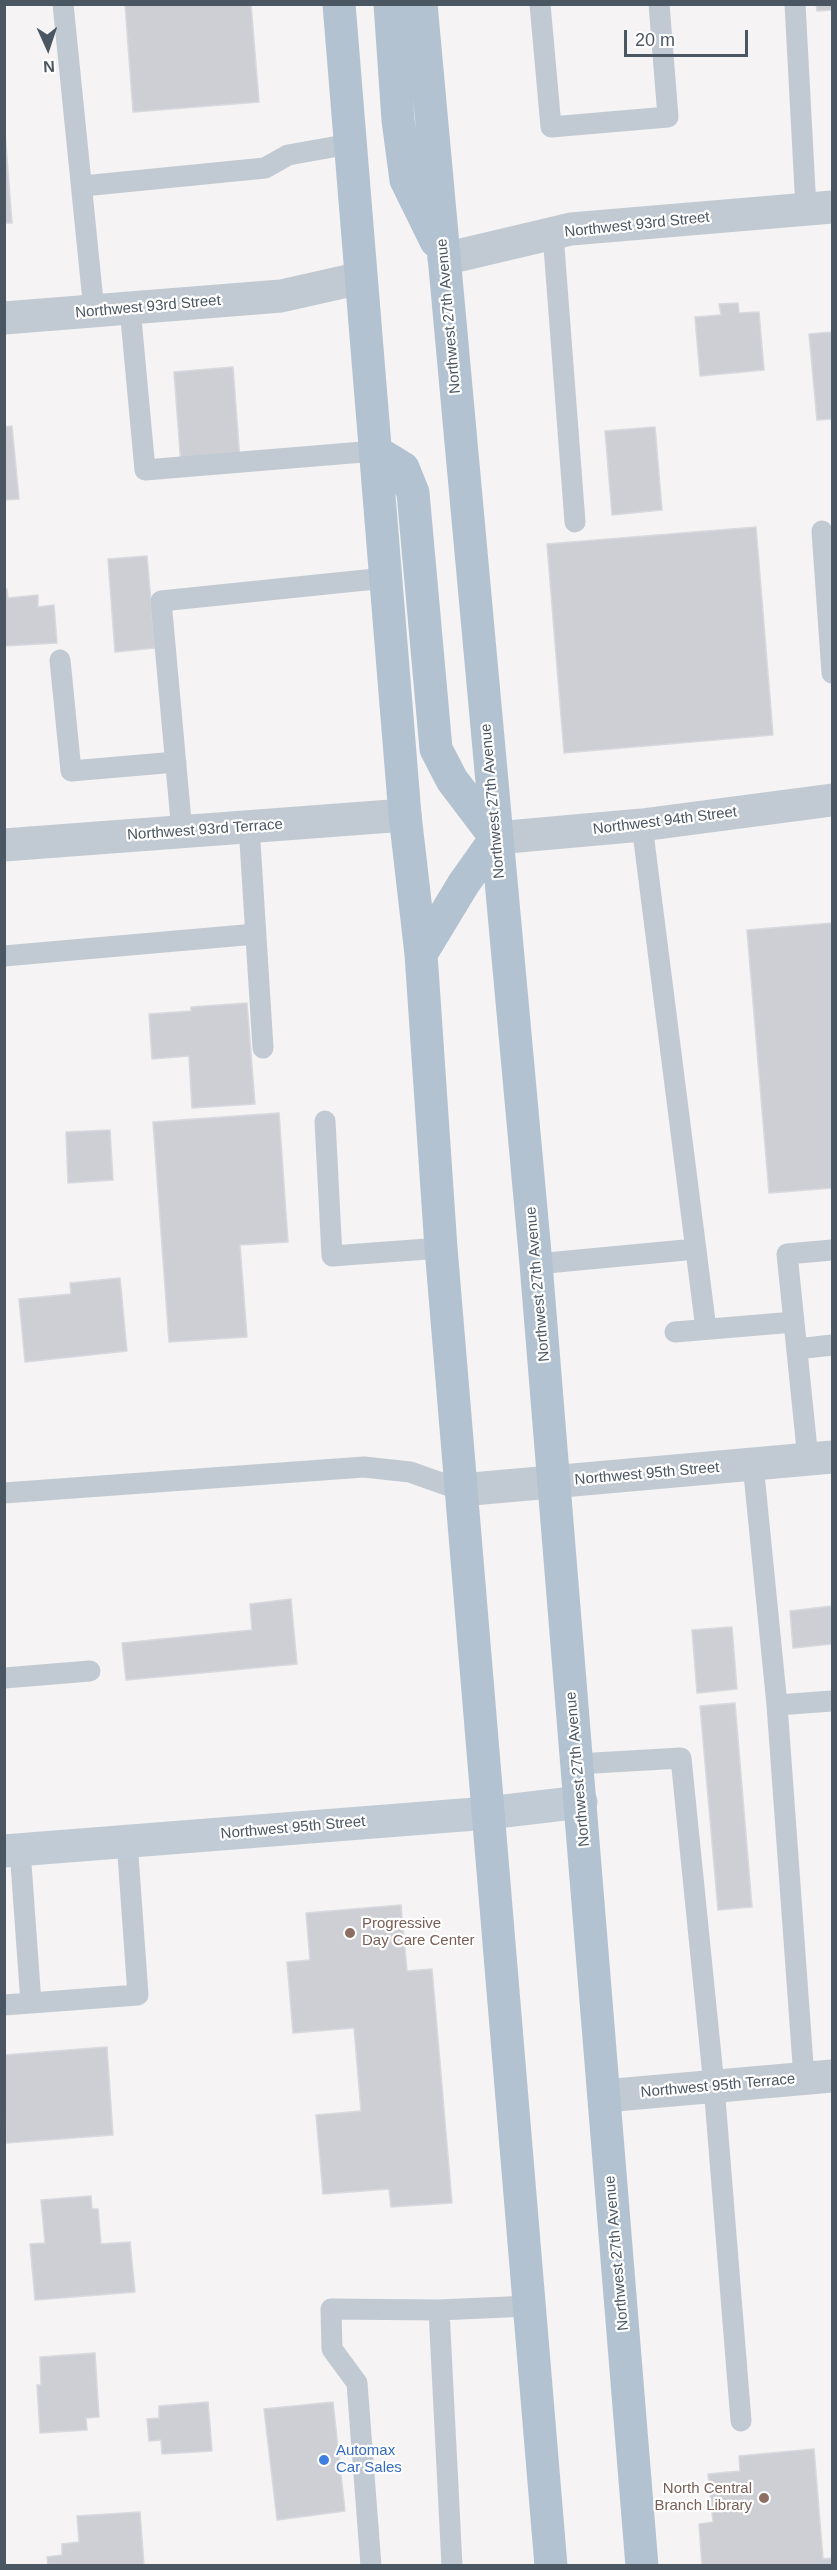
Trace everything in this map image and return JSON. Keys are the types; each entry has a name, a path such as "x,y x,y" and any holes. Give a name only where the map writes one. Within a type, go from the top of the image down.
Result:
{"main road":[{"path":"339,4 405,815 421,954 441,1248 551,2565"},
{"path":"390,4 398,120 406,180 444,259"},
{"name":"Northwest 27th Avenue","path":"421,4 555,1482 642,2565"},
{"path":"375,451 403,468 414,493 436,749 452,780 496,837 421,954"},
{"name":"Northwest 95th Street","path":"12,1850 488,1813 581,1802"}],"street":[{"name":"Northwest 93rd Street","path":"444,259 571,229 819,208"},
{"name":"Northwest 93rd Street","path":"4,318 281,296 361,278"},
{"name":"Northwest 94th Street","path":"496,837 642,825 832,800"},
{"name":"Northwest 93rd Terrace","path":"4,845 405,815"},
{"name":"Northwest 95th Street","path":"461,1490 820,1458"},
{"name":"Northwest 95th Terrace","path":"604,2096 818,2077"}],"lane":[{"path":"63,4 94,311"},
{"path":"540,4 551,127 668,117 658,4"},
{"path":"795,4 819,208"},
{"path":"83,186 265,168 288,155 350,144"},
{"path":"553,234 575,522"},
{"path":"130,308 145,470 375,451"},
{"path":"822,531 832,673"},
{"path":"182,832 161,601 386,578"},
{"path":"60,660 71,771 176,762"},
{"path":"642,825 706,1329"},
{"path":"249,826 264,1048"},
{"path":"4,956 256,934"},
{"path":"325,1121 332,1256 441,1248"},
{"path":"536,1264 696,1249"},
{"path":"820,1458 797,1349 787,1254 832,1250"},
{"path":"675,1332 794,1322"},
{"path":"797,1349 832,1345"},
{"path":"753,1464 818,2077"},
{"path":"4,1493 364,1467 410,1473 461,1490"},
{"path":"4,1678 90,1671"},
{"path":"777,1705 832,1701"},
{"path":"578,1764 681,1758 714,2086 741,2421"},
{"path":"4,2005 138,1995 127,1841"},
{"path":"12,1850 31,2003"},
{"path":"371,2565 357,2383 332,2349 331,2309 439,2310 529,2306"},
{"path":"439,2310 452,2565"}],"building":[{"path":"125,4 251,4 259,102 133,112"},
{"path":"816,4 832,4 832,10 817,11"},
{"path":"4,119 12,223 4,223"},
{"path":"738,303 739,313 759,312 764,370 700,376 695,317 721,315 719,304"},
{"path":"832,332 832,419 817,420 809,334"},
{"path":"233,367 240,461 181,466 174,372"},
{"path":"12,426 19,499 4,500 4,427"},
{"path":"655,427 662,510 612,515 605,431"},
{"path":"756,527 773,735 564,753 547,544"},
{"path":"147,556 155,648 115,652 108,559"},
{"path":"4,589 7,589 8,598 38,595 38,607 54,605 57,643 4,646"},
{"path":"832,923 832,1188 769,1193 747,930"},
{"path":"247,1003 255,1104 192,1108 189,1056 152,1059 149,1014 191,1011 191,1007"},
{"path":"279,1113 288,1242 240,1245 247,1337 169,1342 153,1122"},
{"path":"110,1130 113,1180 68,1183 66,1132"},
{"path":"120,1278 127,1351 25,1362 19,1299 71,1294 70,1283"},
{"path":"291,1599 297,1664 126,1680 122,1643 252,1630 250,1604"},
{"path":"832,1606 832,1644 793,1648 790,1611"},
{"path":"732,1627 737,1689 697,1693 692,1630"},
{"path":"735,1703 752,1907 718,1910 700,1706"},
{"path":"401,1905 407,1971 432,1969 452,2203 391,2207 389,2189 323,2194 316,2115 361,2111 354,2028 293,2033 287,1962 310,1960 306,1913"},
{"path":"107,2047 113,2135 6,2143 4,2055"},
{"path":"91,2196 92,2209 98,2209 101,2244 130,2242 135,2292 35,2300 30,2244 45,2243 41,2200"},
{"path":"95,2353 99,2417 86,2418 87,2430 40,2433 37,2385 41,2385 40,2357"},
{"path":"208,2402 212,2451 162,2454 161,2440 149,2441 147,2419 159,2418 159,2406"},
{"path":"333,2402 345,2511 277,2520 264,2409"},
{"name":"North Central Branch Library","path":"814,2449 823,2559 832,2558 832,2566 702,2566 699,2524 713,2522 708,2474 740,2471 739,2456"},
{"path":"140,2512 144,2566 48,2566 47,2557 62,2555 62,2544 79,2542 77,2516"}],"place":[{"name":"Progressive Day Care Center","path":"350,1933"},
{"name":"Automax Car Sales","path":"324,2460"},
{"name":"North Central Branch Library","path":"764,2498"}]}
